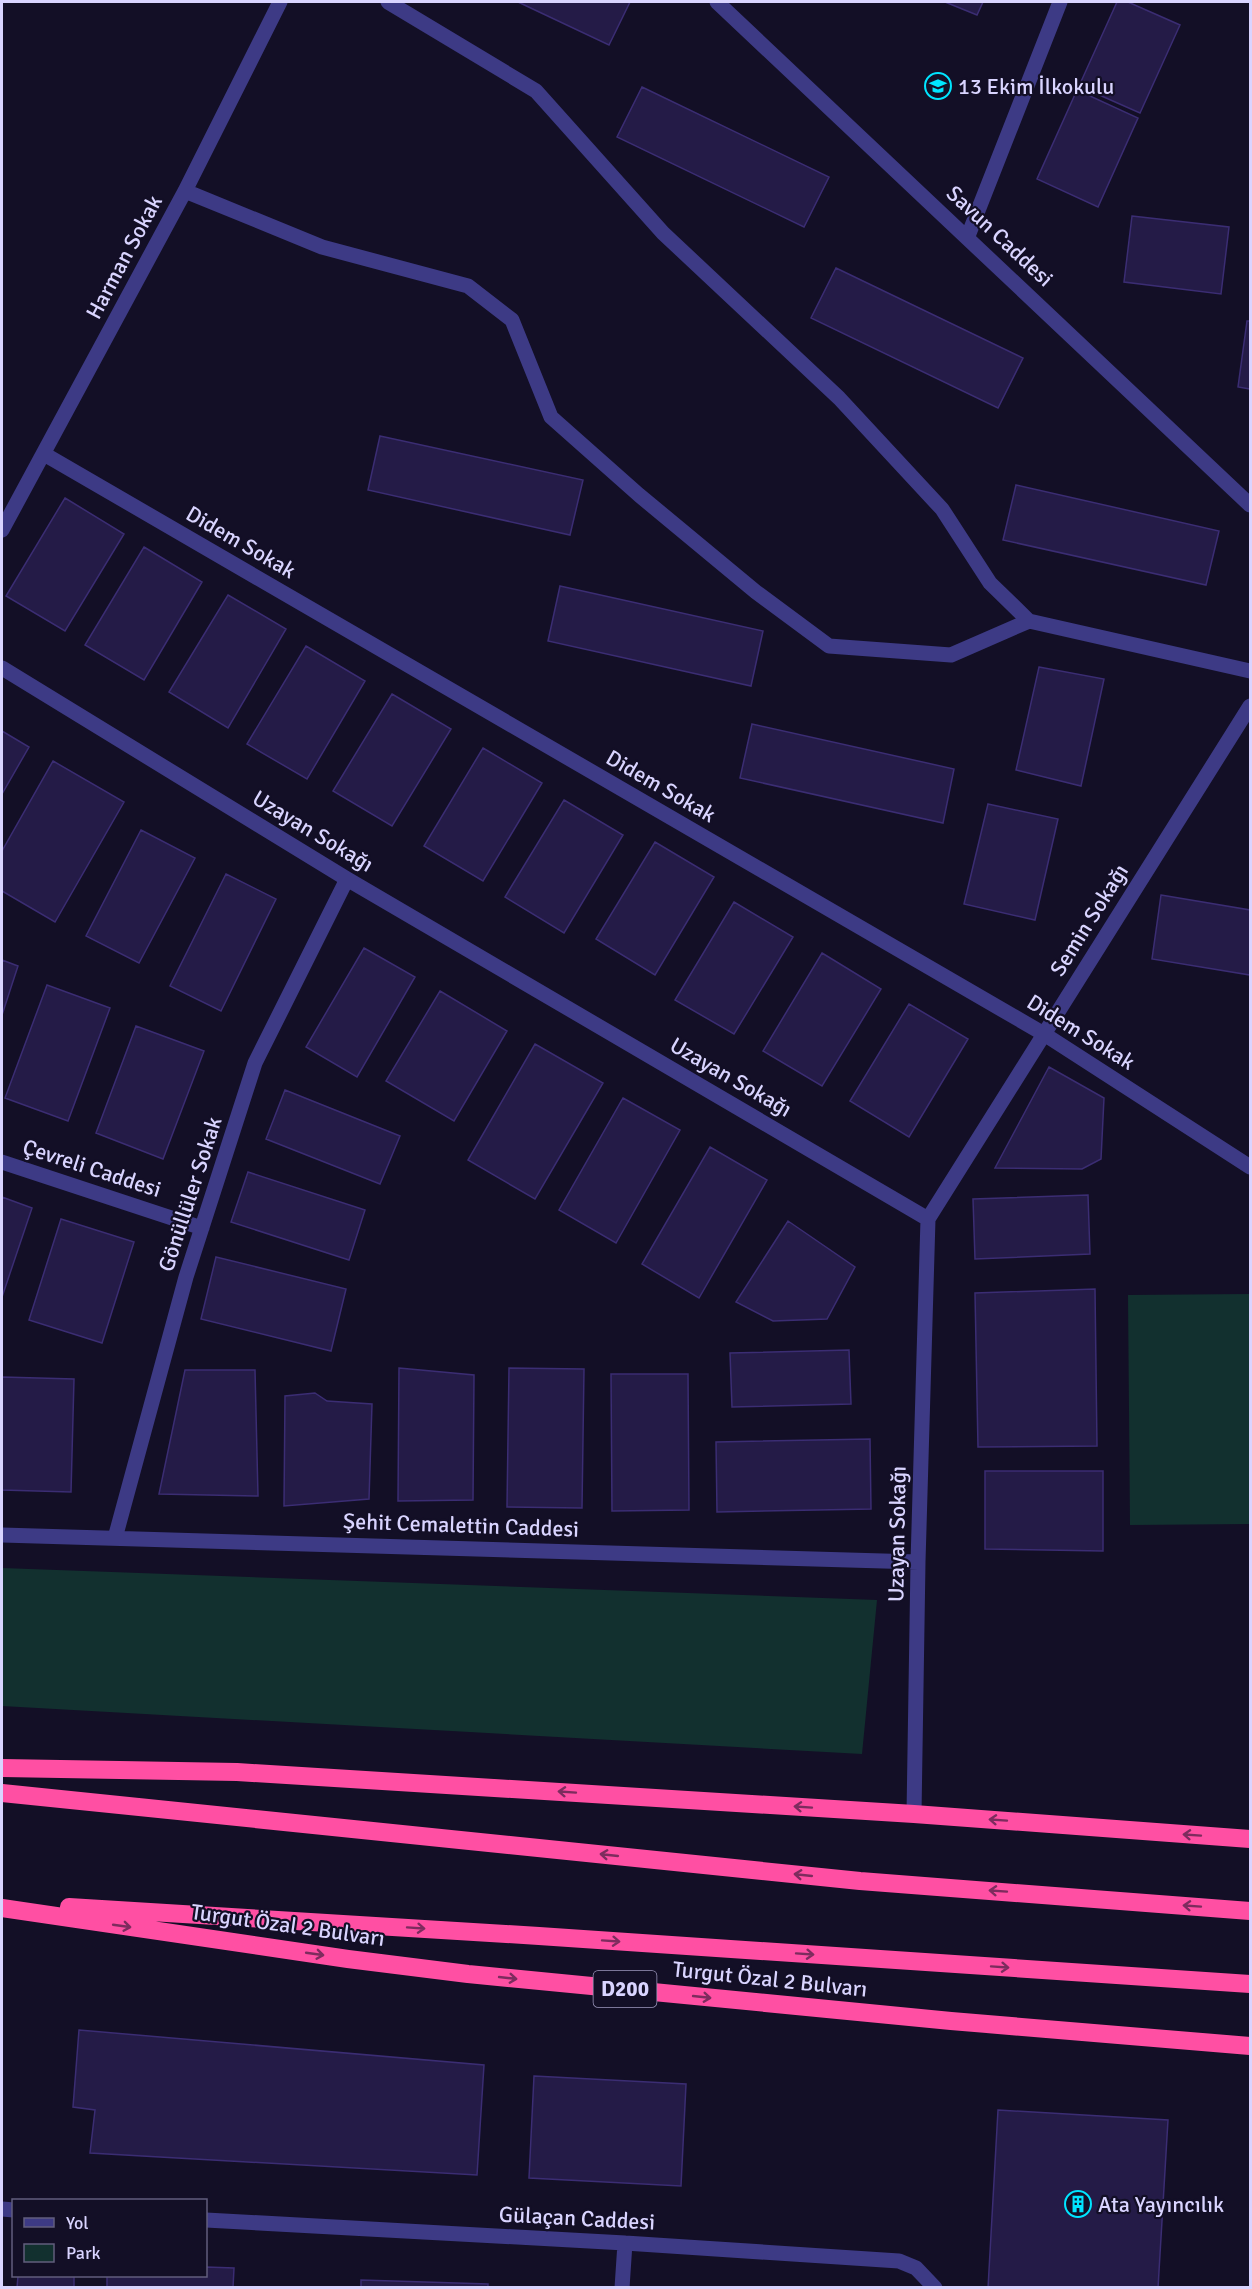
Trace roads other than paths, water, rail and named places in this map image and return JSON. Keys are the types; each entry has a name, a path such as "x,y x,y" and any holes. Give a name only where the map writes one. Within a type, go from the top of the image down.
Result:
{"highway":[{"path":"2,1768 237,1772 914,1814 1251,1839"},
{"path":"2,1793 860,1881 1251,1911"},
{"name":"Turgut Özal 2 Bulvarı","path":"2,1903 1251,1984"},
{"name":"Turgut Özal 2 Bulvarı","path":"2,1908 348,1959 468,1974 939,2020 1251,2046"}],"street":[{"name":"Harman Sokak","path":"2,530 186,191 280,2"},
{"path":"388,2 536,92 663,233 839,398 942,509 990,583 1029,621 1251,671"},
{"name":"Savun Caddesi","path":"717,2 968,236 1251,506"},
{"path":"968,236 1060,2"},
{"path":"186,191 321,247 468,286 512,320 551,417 639,495 756,592 829,646 951,656 1029,621"},
{"name":"Didem Sokak","path":"44,454 1044,1034 1251,1167"},
{"name":"Uzayan Sokağı","path":"2,668 347,879 928,1219 918,1562 914,1814"},
{"name":"Semin Sokağı","path":"928,1219 1251,706"},
{"name":"Gönüllüler Sokak","path":"116,1538 186,1277 255,1063 347,879"},
{"name":"Çevreli Caddesi","path":"2,1162 202,1228"},
{"name":"Şehit Cemalettin Caddesi","path":"2,1535 918,1562"},
{"name":"Gülaçan Caddesi","path":"207,2220 899,2261 916,2268 935,2288"},
{"path":"622,2288 624,2243"}],"place":[{"name":"13 Ekim İlkokulu","path":"938,86"},
{"name":"Ata Yayıncılık","path":"1078,2204"}]}
